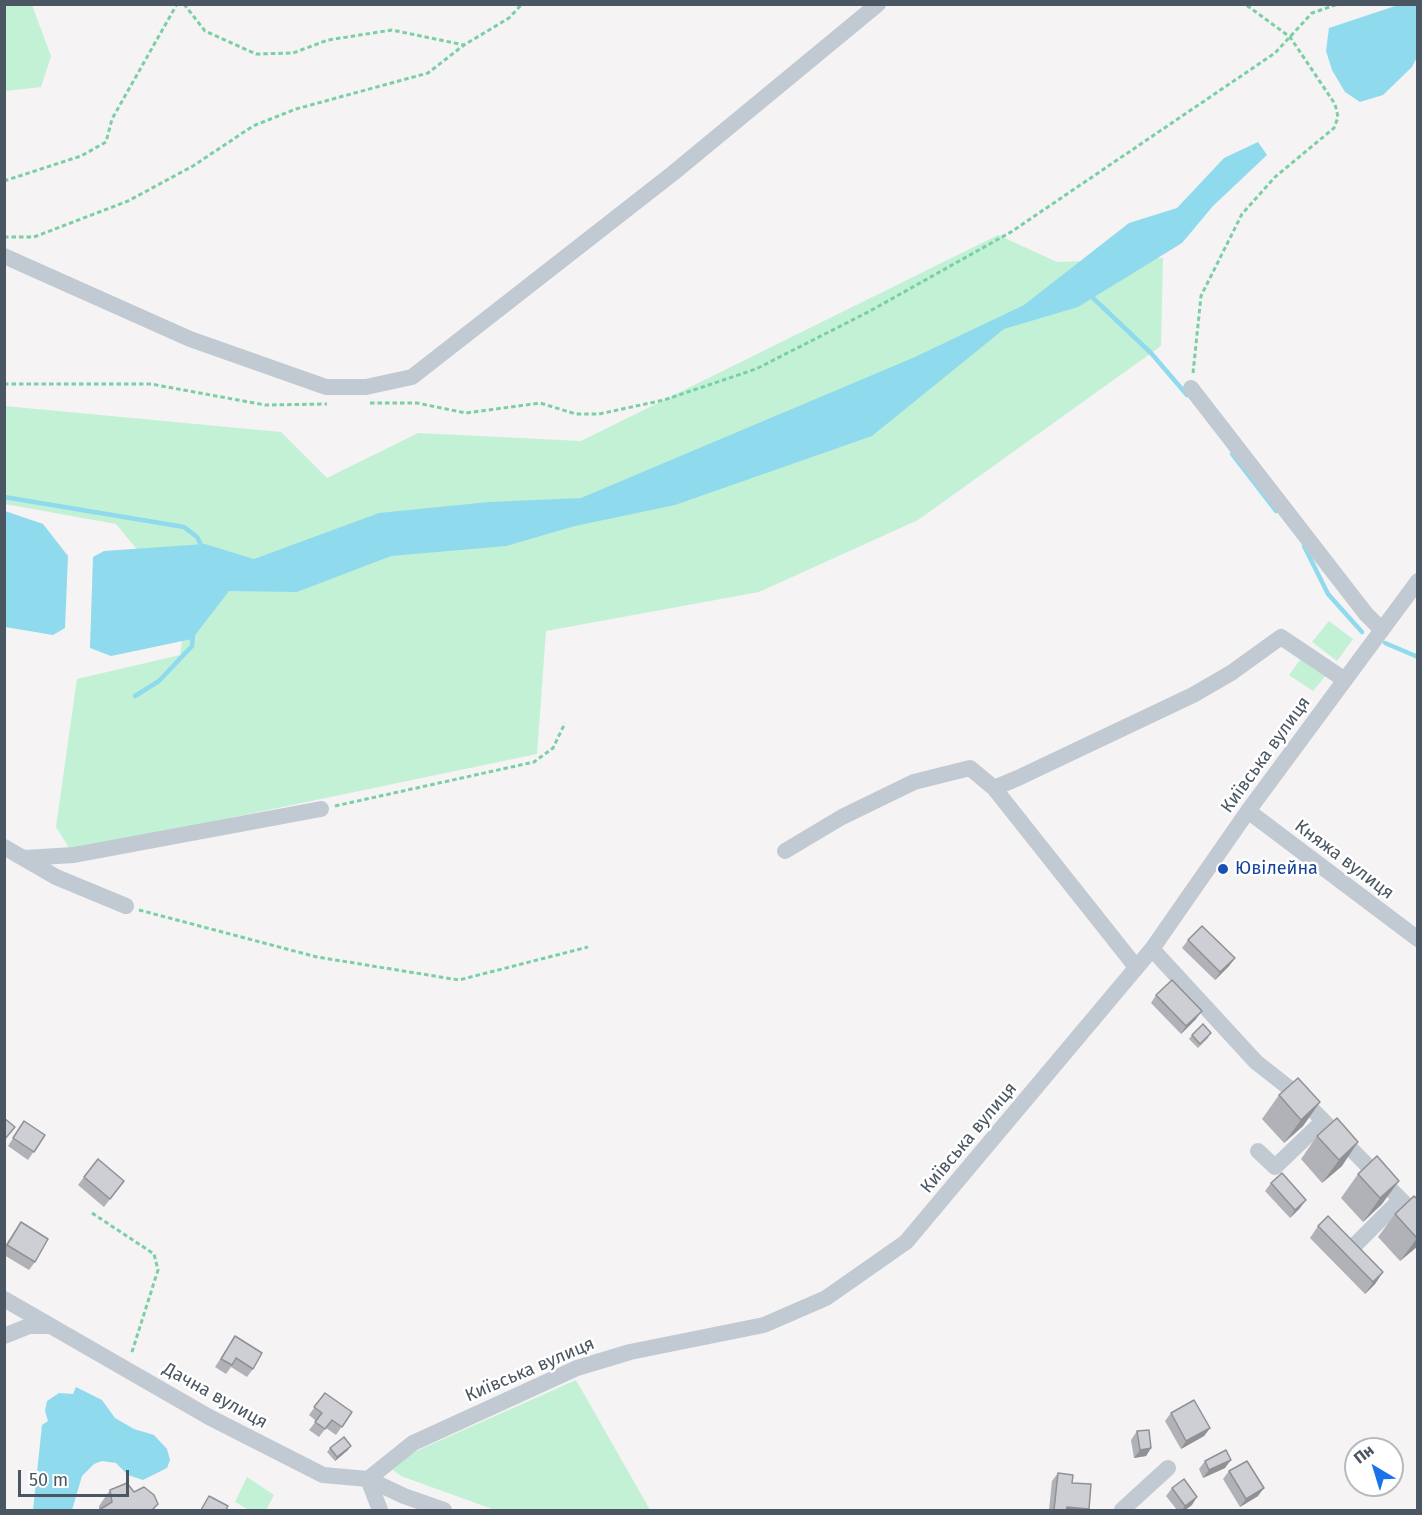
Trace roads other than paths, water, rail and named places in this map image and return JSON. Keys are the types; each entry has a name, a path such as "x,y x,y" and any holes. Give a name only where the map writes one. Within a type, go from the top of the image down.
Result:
{"street":[{"path":"4,256 190,339 326,387 366,387 411,377 663,181 878,4"},
{"path":"1191,388 1358,604 1382,630"},
{"name":"Київська вулиця","path":"369,1479 413,1443 577,1368 630,1352 764,1325 826,1298 906,1242 1152,949 1248,811 1418,581"},
{"path":"994,788 1076,753 1193,695 1232,673 1281,637 1345,680"},
{"path":"784,851 842,818 914,782 970,768 994,788 1136,968"},
{"path":"24,858 74,855 321,809"},
{"name":"Княжа вулиця","path":"1248,811 1418,939"},
{"path":"4,847 56,876 126,906"},
{"path":"1152,949 1256,1062 1298,1095 1418,1217"},
{"path":"1275,1167 1323,1121"},
{"path":"1258,1151 1288,1181"},
{"path":"1350,1250 1400,1200"},
{"path":"1329,1227 1364,1264"},
{"path":"9,1302 21,1318 10,1336"},
{"name":"Дачна вулиця","path":"9,1302 128,1368 209,1417 323,1475 369,1479"},
{"path":"10,1336 50,1326"},
{"path":"1122,1510 1168,1467"},
{"path":"369,1479 380,1510"},
{"path":"369,1479 404,1496 444,1510"}],"water":[{"path":"1398,5 1417,5 1417,57 1412,67 1383,95 1360,102 1345,92 1332,70 1326,51 1329,28"},
{"path":"1258,142 1267,155 1213,206 1182,243 1078,307 1004,329 872,436 675,505 575,526 506,546 391,556 297,592 229,591 192,639 111,656 90,648 93,557 104,551 205,544 254,559 379,513 489,502 581,498 915,357 1024,305 1129,223 1177,208 1224,158"},
{"path":"5,511 43,524 68,556 65,628 53,635 5,627"},
{"path":"76,1387 102,1400 115,1418 134,1429 154,1435 167,1449 170,1460 167,1468 143,1480 128,1475 116,1463 102,1461 94,1464 82,1476 72,1510 33,1510 42,1425 48,1421 45,1411 47,1401 59,1393 73,1394"}],"waterway":[{"path":"1093,298 1151,353 1187,395"},
{"path":"1232,454 1276,511"},
{"path":"4,497 184,527 197,537 203,549"},
{"path":"1304,546 1328,594 1362,632"},
{"path":"135,696 159,681 192,646 193,634"},
{"path":"1385,643 1418,657"}],"place":[{"name":"Ювілейна","path":"1223,869"}]}
